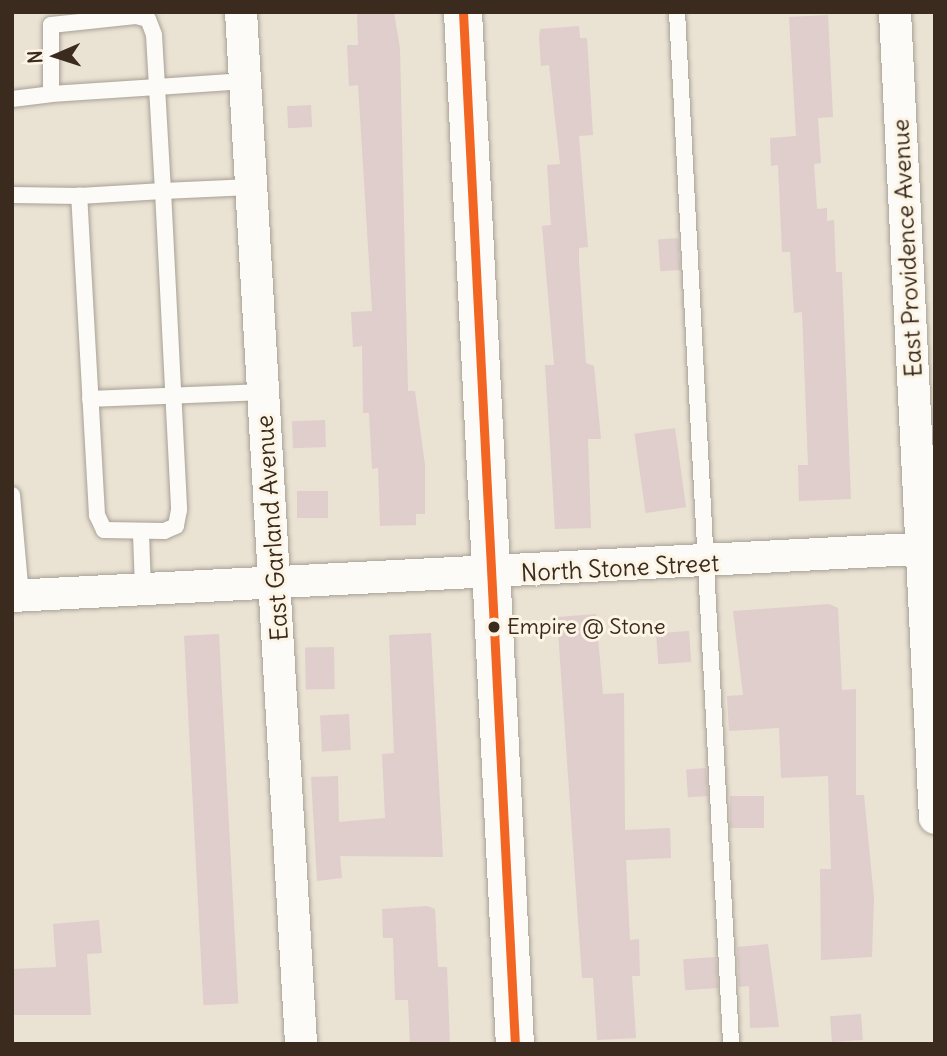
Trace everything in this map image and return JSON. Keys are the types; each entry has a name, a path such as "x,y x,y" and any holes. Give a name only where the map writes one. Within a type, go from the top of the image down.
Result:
{"street":[{"name":"East Garland Avenue","path":"241,12 301,1044"},
{"path":"463,12 515,1044"},
{"name":"East Providence Avenue","path":"895,12 928,548 935,818"},
{"name":"North Stone Street","path":"17,596 276,581 491,575 707,564 928,548"}],"lane":[{"path":"677,12 731,1044"},
{"path":"51,94 47,39 51,25 64,20 148,19 157,87 163,191 173,394 176,526 141,534 104,530 97,515 79,196"},
{"path":"12,100 51,94 245,81"},
{"path":"12,195 79,196 251,187"},
{"path":"90,398 263,392"},
{"path":"12,495 17,596"},
{"path":"141,534 143,589"}],"building":[{"path":"357,12 394,12 400,49 408,391 415,391 425,465 425,514 416,514 416,525 380,526 378,468 372,469 369,413 363,413 362,346 353,347 351,312 372,311 358,85 349,86 347,45 358,45"},
{"path":"828,15 833,117 818,118 821,163 814,164 817,209 827,208 827,221 834,220 836,272 842,272 851,499 799,501 798,465 808,465 802,312 794,313 790,252 782,252 778,165 771,166 770,138 796,136 789,17"},
{"path":"579,26 580,38 587,38 593,135 579,136 588,247 579,248 579,262 586,363 594,366 601,439 588,439 591,528 555,529 545,365 554,365 542,226 551,225 547,165 560,164 549,65 541,66 539,38 540,29"},
{"path":"311,105 312,127 288,128 287,106"},
{"path":"678,238 680,270 660,271 658,239"},
{"path":"325,420 326,447 293,448 292,421"},
{"path":"675,428 686,507 646,513 634,434"},
{"path":"297,491 328,491 328,518 297,518"},
{"path":"829,604 838,608 842,690 856,689 856,795 864,795 874,898 872,957 821,960 820,869 831,869 828,776 781,778 779,728 729,731 727,696 743,695 733,611"},
{"path":"596,614 603,694 624,693 625,830 670,828 671,858 626,860 630,940 639,939 640,976 632,976 636,1038 597,1040 593,978 582,978 557,617"},
{"path":"689,631 691,662 658,664 656,633"},
{"path":"431,633 443,857 340,856 342,878 317,881 311,777 338,776 339,822 385,818 382,754 394,753 389,635"},
{"path":"219,634 238,1003 203,1005 184,636"},
{"path":"334,647 335,689 306,689 305,648"},
{"path":"349,714 351,750 322,751 320,716"},
{"path":"706,768 708,796 688,797 686,769"},
{"path":"730,796 764,796 764,828 730,828"},
{"path":"427,906 435,909 438,967 447,967 450,1044 410,1044 408,1000 395,1000 393,938 383,938 382,909"},
{"path":"99,920 102,953 87,954 91,1015 12,1015 12,969 56,967 53,924"},
{"path":"768,944 779,1027 750,1028 749,986 739,987 737,947"},
{"path":"716,957 718,988 685,990 683,959"},
{"path":"861,1014 863,1040 832,1042 830,1016"}],"transit line":[{"path":"463,12 515,1044"}],"place":[{"name":"Empire @ Stone","path":"494,627"}]}
